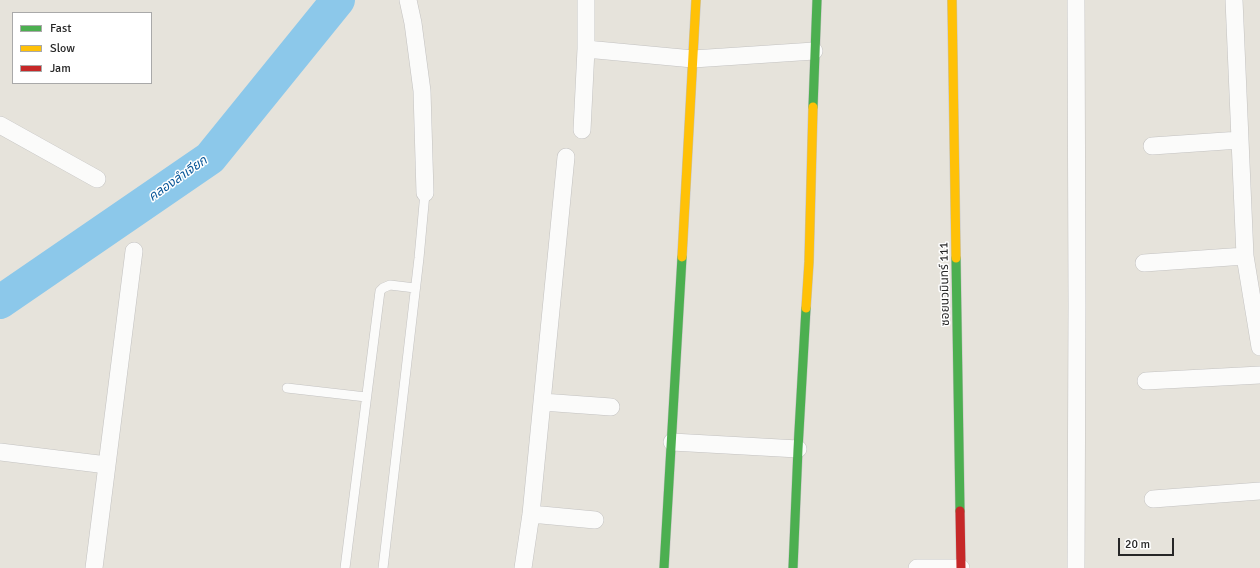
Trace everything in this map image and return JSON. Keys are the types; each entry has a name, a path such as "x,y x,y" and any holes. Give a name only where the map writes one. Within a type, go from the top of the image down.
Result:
{"street":[{"path":"408,0 414,23 422,91 425,193"},
{"path":"582,130 586,49 586,0"},
{"path":"664,568 696,0"},
{"path":"792,568 809,262 814,51 817,0"},
{"name":"ซอยนวมินทร์ 111","path":"952,0 961,568"},
{"path":"1076,0 1076,568"},
{"path":"1234,0 1245,256 1260,347"},
{"path":"586,49 693,59 814,51"},
{"path":"0,125 97,179"},
{"path":"1152,146 1240,140"},
{"path":"524,568 531,514 566,158"},
{"path":"94,568 134,251"},
{"path":"1144,263 1245,256"},
{"path":"1146,381 1260,375"},
{"path":"542,402 611,407"},
{"path":"672,442 798,449"},
{"path":"0,452 106,465"},
{"path":"1153,499 1260,491"},
{"path":"531,514 595,520"},
{"path":"917,568 961,568"}],"lane":[{"path":"383,568 425,193"},
{"path":"345,568 380,291 390,285 415,288"},
{"path":"287,388 366,397"}],"waterway":[{"name":"คลองลำเจียก","path":"0,302 210,158 338,0"}],"traffic: fast":[{"path":"813,107 817,0"},
{"path":"664,568 682,257"},
{"path":"956,258 960,511"},
{"path":"793,568 806,308"}],"traffic: slow":[{"path":"682,257 696,0"},
{"path":"952,0 956,258"},
{"path":"806,308 809,262 813,107"}],"traffic: jam":[{"path":"960,511 961,568"}]}
